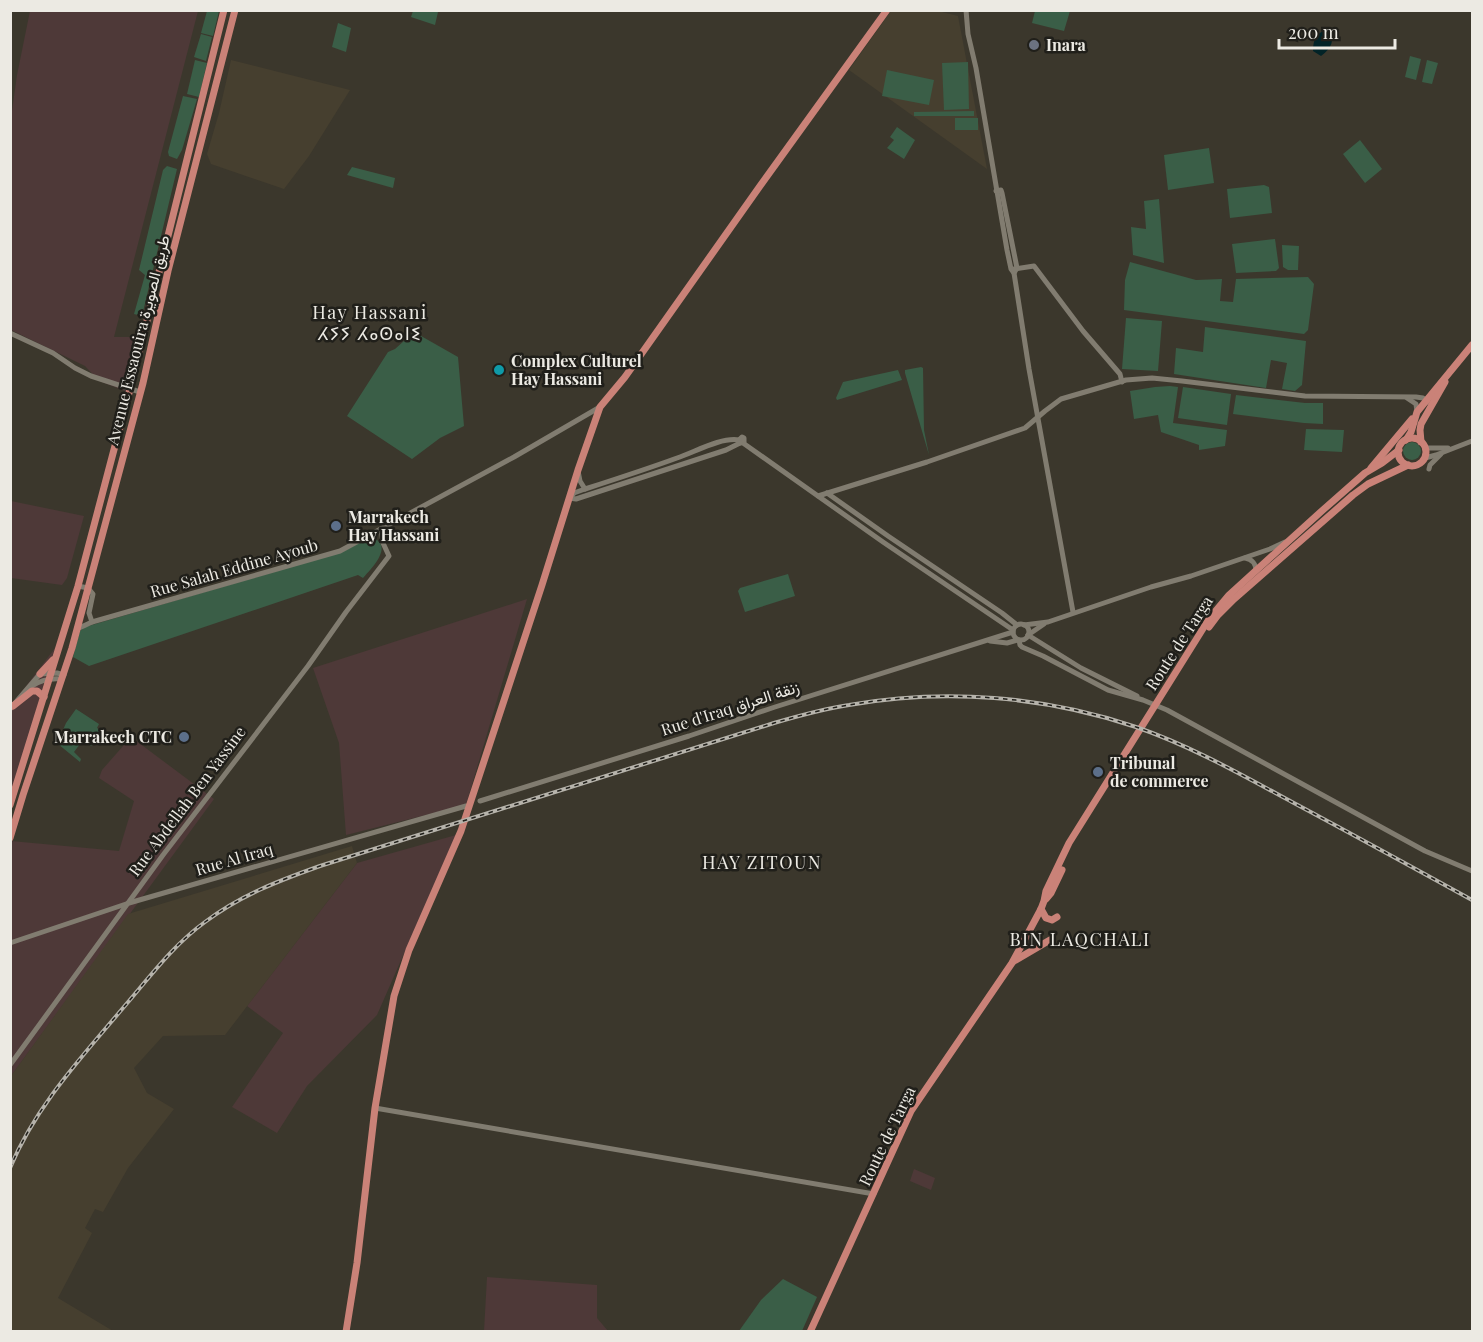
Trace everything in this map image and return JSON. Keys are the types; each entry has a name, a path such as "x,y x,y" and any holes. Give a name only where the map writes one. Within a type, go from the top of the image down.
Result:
{"main road":[{"name":"Avenue Essaouira طريق الصويرة","path":"10,805 78,585 130,389 224,10"},
{"name":"Avenue Essaouira طريق الصويرة","path":"10,838 77,629 140,392 168,271 235,10"},
{"path":"346,1332 357,1263 375,1108 391,1008 398,982 409,950 461,831 474,794 600,407 625,376 887,10"},
{"path":"1365,473 1417,412 1428,403 1473,345"},
{"path":"1423,445 1414,438 1406,440 1401,444 1399,450 1400,458 1408,465 1418,464 1425,458 1423,445 1420,427 1428,403"},
{"path":"1406,440 1417,412"},
{"name":"Route de Targa","path":"1042,905 1046,891 1070,843 1202,630 1222,602 1365,473 1382,464 1399,450"},
{"name":"Route de Targa","path":"810,1332 915,1104 1012,963 1042,905 1052,891 1074,844 1208,629 1218,615 1353,495 1368,484 1408,465"},
{"path":"40,674 55,658"},
{"path":"12,708 32,691 37,691 44,697"},
{"path":"1042,905 1043,915 1047,919 1052,920 1057,917"},
{"path":"1012,963 1050,940"}],"street":[{"path":"966,10 968,34 976,68 996,190 1014,270 1029,369 1073,612"},
{"path":"1014,270 1034,266 1120,374 1122,382"},
{"path":"10,333 53,353 82,372 140,392"},
{"path":"818,496 1025,428 1061,399 1122,382 1152,378 1305,396 1416,397 1428,403"},
{"path":"1406,398 1416,404 1417,412"},
{"name":"Rue Salah Eddine Ayoub","path":"77,629 92,622 336,552 514,458 600,407"},
{"path":"569,498 574,493 731,439 741,442 1005,625 1028,628 1028,635"},
{"path":"1423,445 1442,449 1473,441"},
{"path":"569,498 576,499 726,450 741,442"},
{"path":"1425,458 1453,447"},
{"path":"1429,469 1442,453"},
{"path":"578,470 580,481 585,489"},
{"path":"827,493 1002,613 1017,628"},
{"name":"Rue Abdellah Ben Yassine","path":"10,1065 205,799 308,666 389,556 383,543 381,530"},
{"path":"1018,640 1024,639 1048,622 1073,612 1191,576 1270,549 1291,539"},
{"path":"1243,557 1252,561 1256,571"},
{"path":"78,585 88,588 93,596 89,613 92,622"},
{"name":"Rue d'Iraq زنقة العراق","path":"480,801 989,641 1017,628 1048,622"},
{"path":"1001,636 1006,630 1005,625"},
{"path":"1017,628 1014,636 1022,647"},
{"path":"1036,641 1035,635 1038,628"},
{"path":"1028,635 1081,668 1122,687 1143,700"},
{"name":"Rue d'Iraq زنقة العراق","path":"989,641 1012,643 1018,640"},
{"path":"1007,643 1043,656 1108,690 1166,709 1425,851 1473,871"},
{"path":"12,708 40,674 63,677"},
{"path":"26,691 50,676"},
{"name":"Rue Al Iraq","path":"10,943 129,903 466,806"},
{"path":"375,1108 874,1194"}],"shaded area":[{"path":"30,11 198,11 114,337 141,337 130,393 99,381 85,366 11,330 10,125"},
{"path":"891,11 938,11 958,16 987,169 849,70"},
{"path":"231,60 350,90 309,156 284,189 211,164 207,154"},
{"path":"11,501 84,516 67,578 62,585 11,578"},
{"path":"527,599 466,805 346,835 339,743 313,668"},
{"path":"55,648 44,682 11,804 11,706"},
{"path":"131,737 214,799 11,1076 11,841 119,851 134,801 99,778 102,770"},
{"path":"456,835 377,1015 307,1086 277,1133 232,1107 283,1033 247,1006 357,863"},
{"path":"352,846 357,863 225,1035 163,1036 134,1068 147,1093 174,1109 128,1168 103,1212 95,1209 85,1228 92,1233 58,1298 113,1331 11,1331 11,1076 128,914"},
{"path":"914,1169 935,1178 931,1190 910,1181"},
{"path":"487,1277 597,1285 597,1318 608,1331 484,1331"}],"green space":[{"path":"207,11 219,11 213,36 201,33"},
{"path":"413,11 438,12 435,25 411,17"},
{"path":"1035,11 1070,11 1064,31 1032,23"},
{"path":"338,23 351,28 346,52 332,47"},
{"path":"201,34 212,37 206,61 194,57"},
{"path":"1410,56 1421,59 1416,80 1405,77"},
{"path":"195,60 207,63 199,97 187,94"},
{"path":"1427,60 1438,63 1432,84 1422,82"},
{"path":"968,62 969,109 944,110 942,63"},
{"path":"887,70 934,80 929,105 882,96"},
{"path":"183,96 197,99 182,150 177,159 169,156 168,152"},
{"path":"974,111 974,116 914,116 914,112"},
{"path":"955,118 978,118 978,130 955,130"},
{"path":"897,127 915,140 904,159 887,148 894,140 890,137"},
{"path":"1360,140 1382,169 1365,183 1343,154"},
{"path":"1209,148 1214,183 1168,190 1164,155"},
{"path":"167,166 177,169 142,316 134,314 145,275 139,270 163,170"},
{"path":"352,167 395,178 393,188 347,175"},
{"path":"1264,185 1269,187 1272,213 1230,218 1227,189"},
{"path":"1159,199 1164,263 1133,255 1131,227 1146,229 1144,201"},
{"path":"1275,239 1279,268 1276,271 1236,273 1232,244"},
{"path":"1282,245 1299,246 1298,270 1288,270 1283,267"},
{"path":"1130,262 1196,280 1222,279 1220,301 1233,302 1236,279 1308,277 1314,284 1308,330 1304,334 1124,310 1125,280"},
{"path":"1126,318 1162,321 1158,371 1122,369"},
{"path":"1205,327 1306,341 1302,385 1295,391 1282,389 1287,363 1271,360 1266,388 1174,374 1176,348 1203,352"},
{"path":"414,332 458,357 464,426 440,438 412,459 347,416 388,352 395,349"},
{"path":"923,368 924,430 929,455 905,373 905,370"},
{"path":"898,370 902,380 837,400 836,398 843,382"},
{"path":"1178,387 1173,423 1227,430 1225,446 1199,450 1199,445 1161,432 1158,415 1134,419 1130,391"},
{"path":"1183,387 1231,394 1227,425 1178,418"},
{"path":"1236,395 1323,403 1323,424 1233,414"},
{"path":"1306,429 1344,430 1342,452 1304,450"},
{"path":"1412,442 1420,447 1421,451 1416,459 1412,460 1404,455 1403,451 1408,443"},
{"path":"371,537 381,545 381,551 376,563 363,578 358,575 89,666 73,657 80,631 85,627 342,552"},
{"path":"788,574 795,596 745,612 738,591 740,588"},
{"path":"76,709 99,724 97,728 102,731 91,746 83,740 74,752 81,759 80,762 58,744 65,732 63,730 66,723"},
{"path":"783,1279 817,1297 802,1331 739,1331 761,1300"}],"water":[{"path":"1331,28 1331,44 1321,56 1313,51 1315,39 1320,33"}],"railway":[{"path":"10,1168 33,1124 60,1084 152,974 193,931 246,896 320,866 774,723 839,707 885,700 958,696 1030,702 1101,716 1177,743 1235,771 1472,900"}],"place":[{"name":"Inara","path":"1034,45"},
{"name":"Complex Culturel Hay Hassani","path":"499,370"},
{"name":"Marrakech Hay Hassani","path":"336,526"},
{"name":"Marrakech CTC","path":"184,737"},
{"name":"Tribunal de commerce","path":"1098,772"}],"district":[{"name":"Hay Hassani ⵃⵢⵢ ⵃⴰⵙⴰⵏⵉ","path":"370,323"},
{"name":"HAY ZITOUN","path":"762,863"},
{"name":"BIN LAQCHALI","path":"1080,940"}]}
